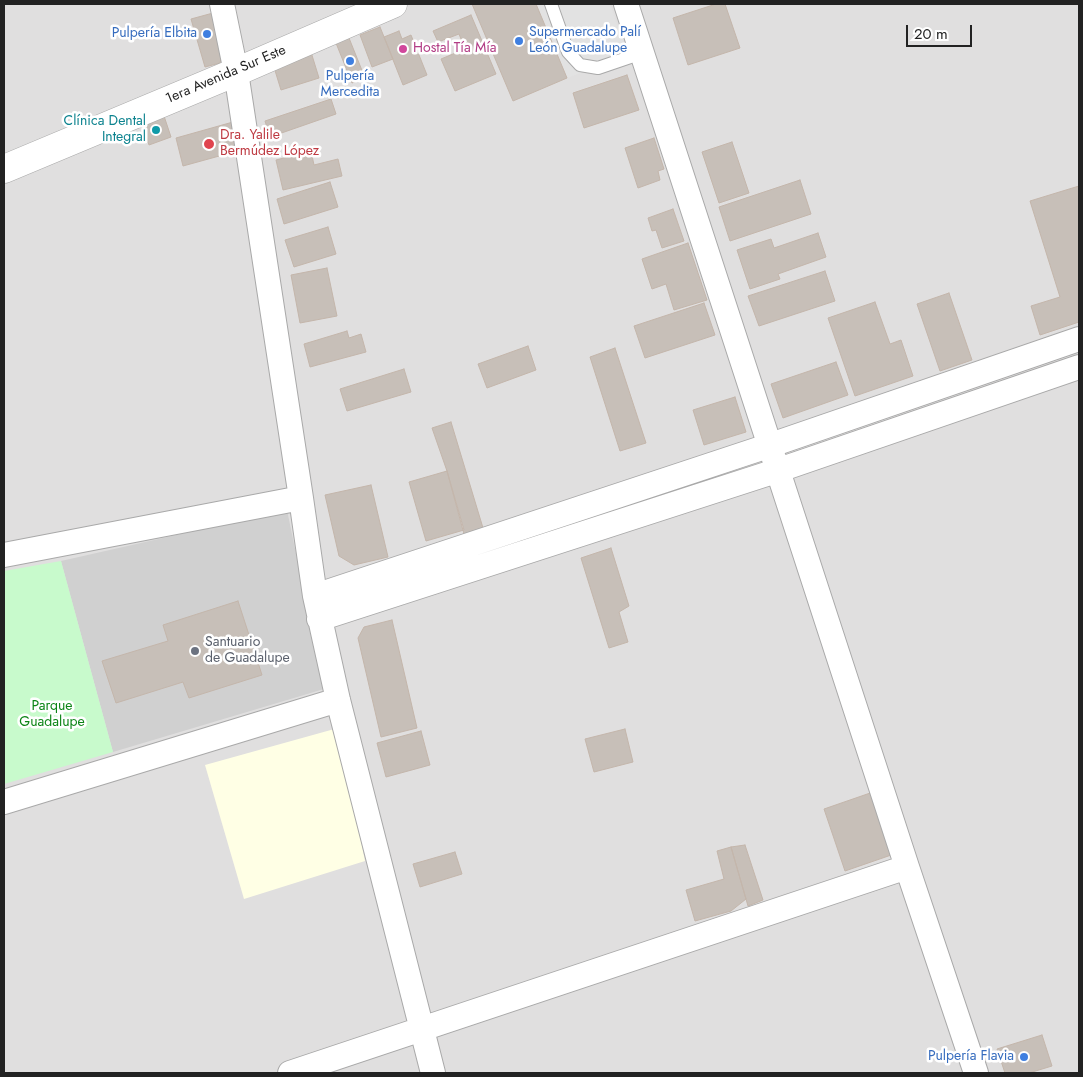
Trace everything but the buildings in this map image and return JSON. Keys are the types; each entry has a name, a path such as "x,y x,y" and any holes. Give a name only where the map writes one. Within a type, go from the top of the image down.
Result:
{"street":[{"path":"222,4 236,72 301,498 314,596 338,700 433,1073"},
{"name":"1era Avenida Sur Este","path":"4,169 393,4"},
{"path":"626,4 907,868 976,1073"},
{"path":"314,596 771,445 1079,339"},
{"path":"319,619 779,470 1079,367"},
{"path":"4,555 301,498"},
{"path":"4,802 338,700"},
{"path":"290,1073 907,868"}],"lane":[{"path":"551,4 568,52 580,65 598,68 642,53"}],"shaded area":[{"path":"4,4 1079,4 1079,1073 4,1073"},
{"path":"536,4 610,4 628,56 567,78"},
{"path":"287,510 324,689 113,752 61,561"},
{"path":"338,728 365,861 244,899 205,765"}],"green space":[{"name":"Parque Guadalupe","path":"61,561 113,752 4,784 4,571"}],"place":[{"name":"Pulpería Elbita","path":"207,34"},
{"name":"Supermercado Palí León Guadalupe","path":"519,41"},
{"name":"Hostal Tía Mía","path":"403,49"},
{"name":"Pulpería Mercedita","path":"350,61"},
{"name":"Clínica Dental Integral","path":"156,130"},
{"name":"Dra. Yalile Bermúdez López","path":"209,144"},
{"name":"Santuario de Guadalupe","path":"195,651"},
{"name":"Pulpería Flavia","path":"1024,1057"}]}
